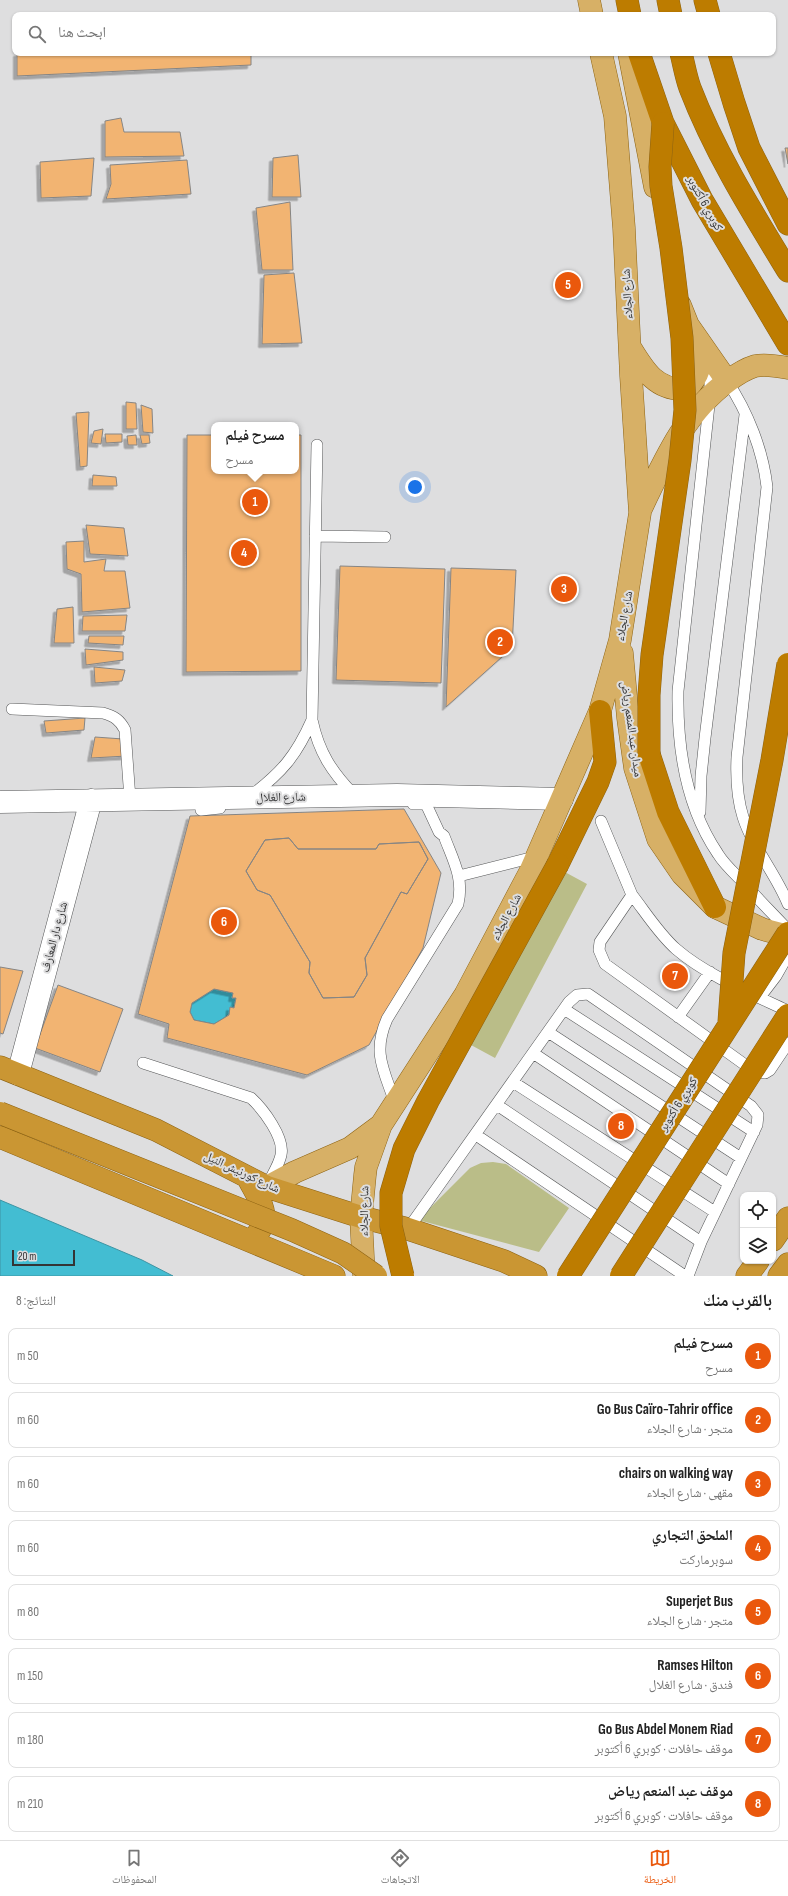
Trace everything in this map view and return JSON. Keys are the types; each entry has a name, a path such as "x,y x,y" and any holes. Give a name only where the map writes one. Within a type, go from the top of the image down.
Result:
{"highway":[{"path":"627,0 629,12"},
{"path":"668,0 670,12"},
{"path":"704,0 708,12"},
{"name":"كوبري 6 أكتوبر","path":"640,56 663,122 702,200 788,344"},
{"path":"682,56 690,88 721,155 788,271"},
{"path":"720,56 749,148 788,224"},
{"path":"663,122 660,167 661,186 671,248 682,338 684,410 680,460 652,655 649,695 649,754 668,812 715,907"},
{"path":"729,1023 734,953 772,760 788,664"},
{"path":"403,1276 391,1226 391,1193 404,1149 428,1101 558,864 598,782 605,762 600,712"},
{"name":"كوبري 6 أكتوبر","path":"568,1276 788,933"},
{"path":"621,1276 788,1015"},
{"name":"شارع كورنيش النيل","path":"9,1071 156,1130 258,1182 361,1217 408,1228 504,1261 536,1276"},
{"path":"0,1113 292,1230 344,1253 376,1276"},
{"path":"0,1137 334,1276"},
{"path":"233,1233 248,1236 258,1233 264,1222 265,1215 258,1182"},
{"path":"776,1236 788,1218"},
{"path":"747,1276 756,1264"},
{"path":"779,1276 788,1264"}],"main road":[{"path":"589,0 591,12"},
{"path":"618,0 620,12"},
{"name":"شارع الجلاء","path":"364,1276 361,1217 366,1167 381,1125 465,995 538,856 600,712 620,640 640,512 629,347 624,228 615,116 602,56"},
{"path":"630,56 644,128 670,278 688,326 727,382"},
{"path":"629,347 650,376 664,386 676,390 686,388 697,376 700,368 702,346"},
{"path":"640,512 660,468 696,409 727,382 738,374 755,366 776,366 788,368"},
{"name":"ميدان عبد المنعم رياض","path":"620,640 635,768 658,839 682,874 715,907 762,929 788,933"},
{"name":"شارع الجلاء","path":"258,1182 295,1172 350,1148 381,1125"}],"street":[{"name":"شارع الغلال","path":"0,802 355,796 427,800 562,799"},
{"name":"شارع دار المعارف","path":"9,1071 91,800"}],"lane":[{"path":"702,346 709,370 710,396 678,691 678,713 682,757 688,785 700,820 718,855 788,933"},
{"path":"727,382 745,414 760,454 767,487 737,757 737,788 743,818 788,904"},
{"path":"700,820 701,776 705,738 745,414"},
{"path":"317,445 312,720 316,741 326,761 339,780 355,796"},
{"path":"315,536 385,537"},
{"path":"12,709 103,713 112,715 122,722 125,730 130,799"},
{"path":"250,797 287,765 301,745 312,720"},
{"path":"205,798 201,810 263,805 427,800 439,832 444,836 459,876 461,890 458,904 386,1019 380,1033 378,1047 395,1103"},
{"path":"601,821 632,895 667,940 687,958 710,972 788,1011"},
{"path":"459,876 538,856"},
{"path":"632,895 600,942 599,950 601,958 605,964 751,1070 760,1073 770,1070 788,1044"},
{"path":"760,997 776,976 788,955"},
{"path":"678,1017 710,972"},
{"path":"408,1228 564,1009 577,995 588,994 593,996 750,1106 758,1115 757,1125 754,1132 701,1242 687,1276 476,1134"},
{"path":"564,1009 754,1132"},
{"path":"548,1032 741,1158"},
{"path":"533,1053 728,1184"},
{"path":"143,1064 251,1098 261,1107 281,1143 281,1155 258,1182"},
{"path":"513,1082 715,1212"},
{"path":"496,1105 701,1242"}],"green space":[{"path":"563,871 587,884 495,1058 471,1045"},
{"path":"493,1162 506,1164 569,1208 539,1252 418,1220 470,1168 481,1163"}],"water":[{"path":"214,989 233,993 233,998 236,998 233,1008 226,1016 214,1024 194,1020 190,1012 192,1003"},
{"path":"0,1200 142,1260 173,1276 0,1276"}],"building":[{"path":"17,56 251,56 251,65 17,76"},
{"path":"121,118 124,132 180,132 184,156 105,157 105,121"},
{"path":"785,148 788,148 788,164"},
{"path":"298,155 301,197 272,197 273,158"},
{"path":"94,158 91,196 41,198 40,162"},
{"path":"187,160 191,194 106,199 111,184 110,165"},
{"path":"290,202 293,270 262,270 256,208"},
{"path":"294,273 302,343 262,344 264,275"},
{"path":"126,402 136,403 137,429 126,429"},
{"path":"141,405 152,409 153,433 143,432"},
{"path":"89,412 87,466 80,467 76,413"},
{"path":"103,429 101,444 91,443 94,431"},
{"path":"105,434 122,434 122,442 106,443"},
{"path":"136,435 137,445 128,445 127,436"},
{"path":"140,435 149,435 150,443 142,444"},
{"path":"187,435 211,435 211,474 299,474 299,435 301,435 301,671 186,672"},
{"path":"93,475 116,477 117,486 92,486"},
{"path":"86,525 124,528 128,556 90,554"},
{"path":"84,541 84,562 106,559 104,571 125,571 130,608 82,612 81,574 67,569 66,542"},
{"path":"340,566 445,569 441,683 336,680"},
{"path":"451,568 516,570 512,648 446,707"},
{"path":"73,607 74,643 54,643 57,609"},
{"path":"127,615 125,631 82,631 83,616"},
{"path":"89,636 124,636 123,645 88,643"},
{"path":"85,649 123,652 123,660 86,665"},
{"path":"94,667 125,670 122,681 95,683"},
{"path":"85,718 84,730 46,733 44,721"},
{"path":"95,737 123,739 127,756 91,758"},
{"path":"404,809 441,873 423,948 369,1045 307,1075 167,1038 169,1024 138,1014 190,816","holes":["289,838 298,849 376,849 379,844 419,842 428,859 407,894 401,892 365,958 367,975 354,997 323,998 309,973 310,962 270,895 257,890 246,871 265,840","214,989 233,993 232,998 236,998 234,1008 230,1007 229,1015 214,1024 194,1020 190,1012 192,1003"]},
{"path":"289,838 298,849 376,849 379,844 419,842 428,859 407,894 401,892 365,958 367,975 354,997 323,998 309,973 310,962 270,895 257,890 246,871 265,840"},
{"path":"0,967 23,971 3,1034 0,1033"},
{"path":"58,985 123,1009 100,1072 35,1048"}],"place":[{"name":"Superjet Bus","path":"568,285"},
{"name":"مسرح فيلم","path":"255,502"},
{"name":"الملحق التجاري","path":"244,553"},
{"name":"chairs on walking way","path":"564,589"},
{"name":"Go Bus Caïro-Tahrir office","path":"500,642"},
{"name":"Ramses Hilton","path":"224,922"},
{"name":"Go Bus Abdel Monem Riad","path":"675,976"},
{"name":"موقف عبد المنعم رياض","path":"621,1126"}]}
